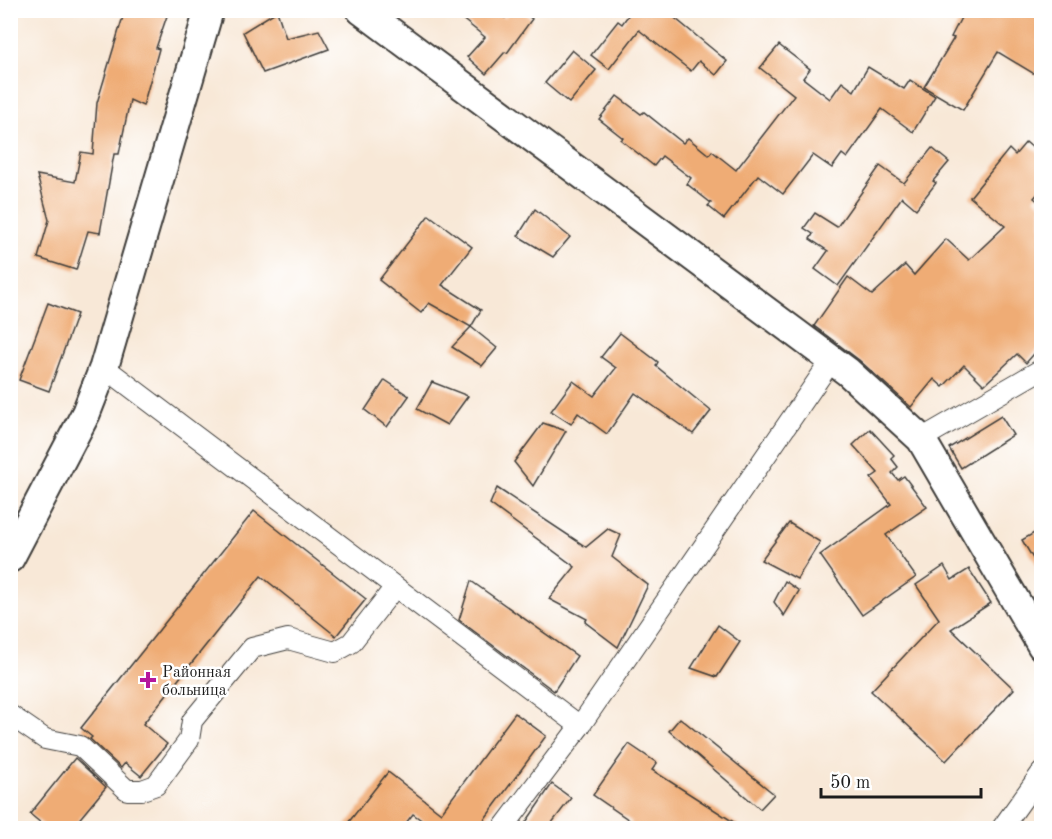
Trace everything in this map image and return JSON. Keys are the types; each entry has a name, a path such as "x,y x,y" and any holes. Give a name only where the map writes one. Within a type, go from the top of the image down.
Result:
{"street":[{"path":"10,558 86,413 104,367 209,10"},
{"path":"361,10 848,372 921,439 1041,646"},
{"path":"504,828 580,726 831,361"},
{"path":"104,367 580,726"},
{"path":"921,439 1041,369"},
{"path":"10,714 45,739 80,746 127,790 142,790 156,785 189,740 192,721 252,648 288,639 335,652 351,643 395,587"},
{"path":"1002,828 1041,772"}],"building":[{"path":"125,10 169,10 156,48 159,49 143,106 130,100 119,154 114,154 100,233 88,231 76,270 38,258 49,220 37,175 75,182 81,152 93,154 97,103"},
{"path":"451,10 495,10 505,18 510,10 521,10 532,19 507,53 505,52 486,74 467,57 485,37"},
{"path":"632,10 665,10 727,61 716,75 699,61 691,71 639,30 609,69 591,55 618,21 622,24"},
{"path":"965,10 1041,10 1041,78 998,52 963,110 924,87 954,38 951,37"},
{"path":"277,11 286,38 319,30 329,49 263,73 243,32"},
{"path":"779,45 810,69 803,78 830,99 842,82 854,91 868,67 904,89 910,80 935,96 913,132 882,109 847,158 842,154 832,168 813,155 783,194 758,175 724,219 708,206 711,203 687,184 691,178 662,156 654,166 599,119 617,96 641,114 644,112 683,143 688,138 709,155 712,151 736,170 794,95 760,68"},
{"path":"572,50 596,70 569,103 545,83"},
{"path":"1026,142 1041,155 1041,190 1034,198 1041,204 1041,346 1026,363 1017,354 984,385 964,365 943,387 934,379 911,407 859,360 814,326 848,277 872,295 905,265 914,275 946,239 969,260 1005,226 970,197 1009,149 1015,155"},
{"path":"932,148 949,162 933,181 936,183 916,209 902,197 838,286 815,269 828,251 810,239 813,234 804,228 815,213 837,227 880,166 904,183"},
{"path":"535,209 570,237 553,257 518,236"},
{"path":"429,215 472,247 442,285 481,310 471,327 429,303 421,313 379,280"},
{"path":"48,303 77,314 49,391 19,380"},
{"path":"471,327 497,348 482,366 452,347"},
{"path":"620,333 658,362 656,366 711,411 693,434 635,393 607,434 578,413 571,424 551,411 573,381 594,396 616,368 601,357"},
{"path":"385,380 409,396 387,427 365,410"},
{"path":"432,382 468,396 447,425 417,409"},
{"path":"1001,416 1013,435 961,468 949,448"},
{"path":"543,423 566,431 533,486 514,462"},
{"path":"870,429 894,455 891,458 898,467 892,473 898,480 904,476 927,507 886,535 916,577 862,615 820,555 891,504 871,478 878,473 853,445"},
{"path":"497,488 586,547 608,529 621,535 612,557 648,585 618,647 585,622 587,619 549,599 575,567 490,504"},
{"name":"Районная больница","path":"254,511 366,599 336,636 261,576 143,724 167,744 141,776 125,763 121,768 81,728"},
{"path":"789,523 820,542 797,579 761,560"},
{"path":"1041,529 1041,572 1022,540"},
{"path":"944,566 952,580 969,569 991,603 951,629 1014,689 946,761 871,691 939,619 916,585"},
{"path":"471,581 577,656 554,691 459,620"},
{"path":"785,581 799,591 784,616 774,602"},
{"path":"718,625 740,642 717,677 691,668"},
{"path":"515,713 546,736 478,828 430,828 413,814 402,828 344,828 388,772 441,813"},
{"path":"680,718 774,794 760,809 669,731"},
{"path":"629,744 657,763 652,770 743,828 628,828 632,822 593,795"},
{"path":"75,758 106,787 72,828 47,828 30,814"},
{"path":"552,784 571,798 548,828 522,828"}],"place":[{"name":"Районная больница","path":"148,680"}]}
